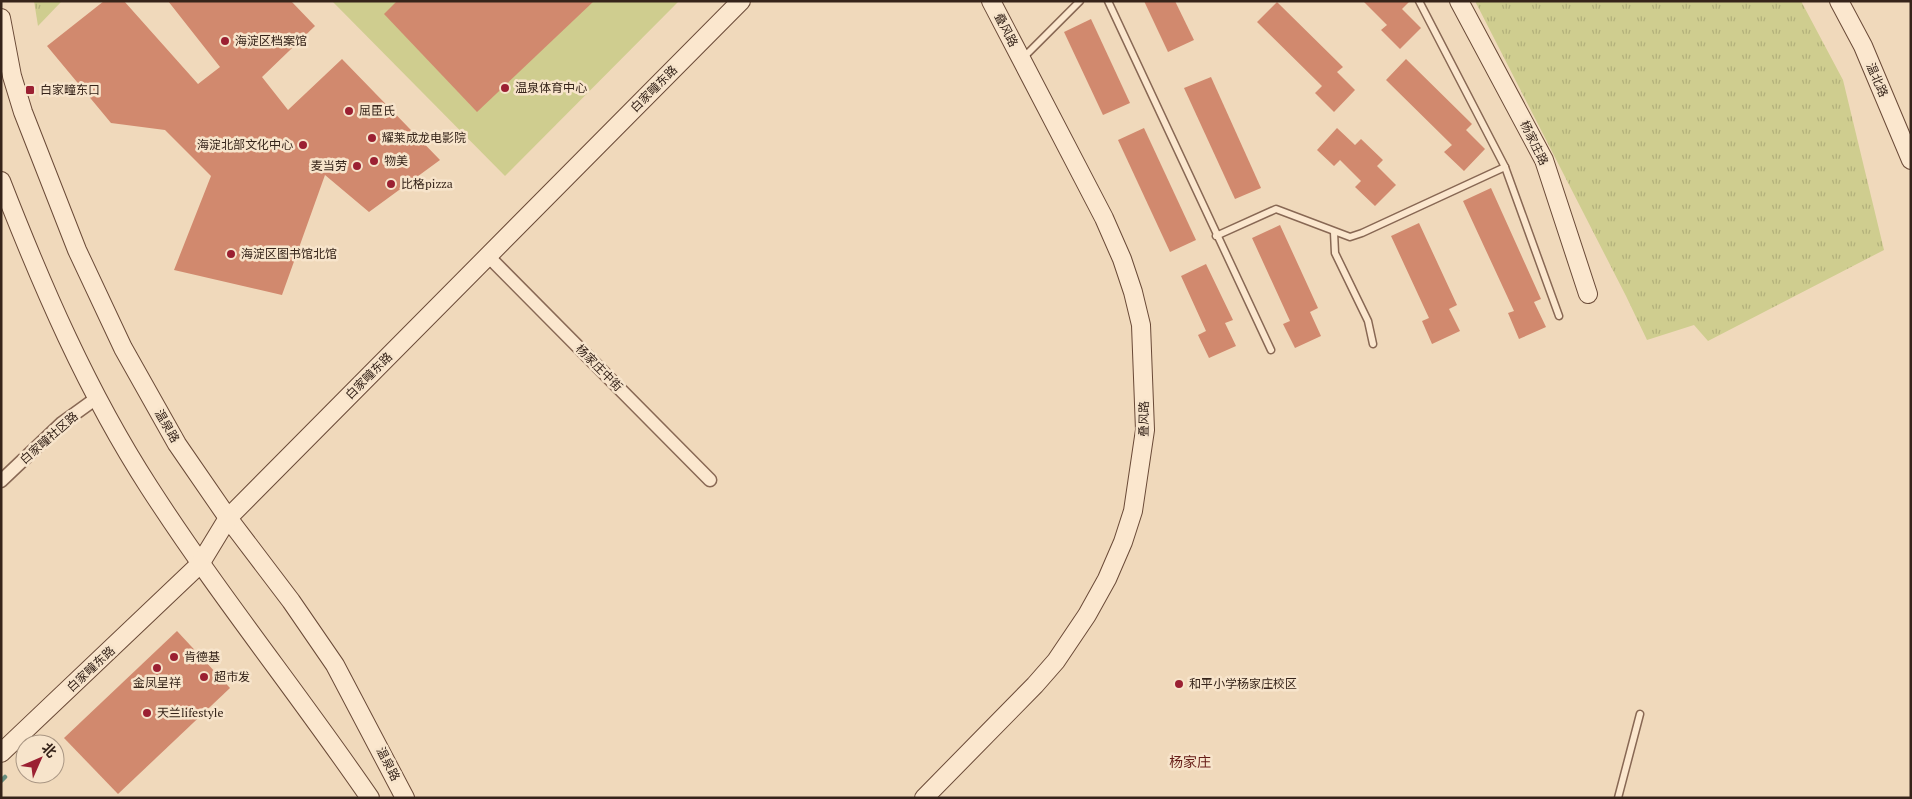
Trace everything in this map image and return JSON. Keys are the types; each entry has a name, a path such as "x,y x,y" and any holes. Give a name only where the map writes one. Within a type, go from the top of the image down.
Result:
{"street":[{"name":"白家疃东路","path":"1,753 200,564 228,518 741,1"},
{"name":"叠风路","path":"924,798 1040,679 1056,661 1087,615 1107,579 1123,542 1133,511 1145,430 1141,325 1122,259 1104,218 991,1"},
{"name":"杨家庄路","path":"1459,1 1544,160 1588,294"},
{"name":"温北路","path":"1840,1 1863,46 1911,160"},
{"name":"温泉路","path":"1,18 12,76 23,112 77,250 124,348 177,444 228,518 291,601 335,665 405,798"},
{"path":"1,181 56,316 98,397 148,485 200,564 324,731 370,798"},
{"name":"杨家庄中街","path":"488,256 710,480"},
{"name":"白家疃社区路","path":"1,481 62,424 98,397"}],"lane":[{"path":"1021,60 1080,1"},
{"path":"1108,1 1270,350"},
{"path":"1419,1 1505,167 1559,316"},
{"path":"1216,236 1276,209 1350,237 1505,167"},
{"path":"1334,232 1335,253 1368,320 1373,344"},
{"path":"1618,798 1640,714"}],"green space":[{"path":"34,1 62,1 38,26"},
{"name":"温泉体育中心","path":"332,1 679,1 505,176"},
{"path":"1475,1 1801,1 1843,80 1884,250 1708,341 1694,325 1647,340"}],"building":[{"name":"海淀北部文化中心","path":"104,1 124,1 198,84 220,67 168,1 291,1 315,26 262,77 288,110 342,59 440,160 369,212 325,175 282,295 174,270 211,176 165,130 111,123 47,46"},
{"path":"397,1 594,1 477,112 384,14"},
{"path":"1144,1 1175,1 1194,40 1168,52"},
{"path":"1363,1 1410,1 1402,9 1421,28 1400,49 1381,30 1387,25"},
{"path":"1277,2 1343,67 1337,72 1355,90 1334,112 1315,93 1322,86 1257,22"},
{"path":"1091,19 1130,103 1103,115 1064,32"},
{"path":"1406,59 1472,124 1466,130 1485,149 1464,171 1444,152 1452,145 1386,80"},
{"path":"1211,77 1261,188 1235,199 1184,88"},
{"path":"1144,128 1196,240 1170,252 1118,140"},
{"path":"1337,128 1355,145 1361,139 1383,160 1377,166 1396,185 1375,206 1355,187 1361,181 1340,160 1334,166 1317,150"},
{"path":"1491,188 1541,299 1534,302 1546,327 1519,339 1508,313 1514,311 1463,201"},
{"path":"1419,223 1457,305 1449,309 1460,331 1432,344 1422,321 1429,318 1391,236"},
{"path":"1280,225 1318,308 1310,312 1321,336 1295,348 1283,324 1290,321 1252,238"},
{"path":"1206,264 1233,320 1225,323 1236,346 1209,358 1198,335 1206,331 1181,276"},
{"name":"天兰lifestyle","path":"177,631 230,688 118,794 65,737"}],"waterway":[{"path":"1,781 5,777"}],"place":[{"name":"海淀区档案馆","path":"225,41"},
{"name":"温泉体育中心","path":"505,88"},
{"name":"白家疃东口","path":"30,90"},
{"name":"屈臣氏","path":"349,111"},
{"name":"耀莱成龙电影院","path":"372,138"},
{"name":"海淀北部文化中心","path":"303,145"},
{"name":"物美","path":"374,161"},
{"name":"麦当劳","path":"357,166"},
{"name":"比格pizza","path":"391,184"},
{"name":"海淀区图书馆北馆","path":"231,254"},
{"name":"肯德基","path":"174,657"},
{"name":"金凤呈祥","path":"157,668"},
{"name":"超市发","path":"204,677"},
{"name":"和平小学杨家庄校区","path":"1179,684"},
{"name":"天兰lifestyle","path":"147,713"}],"district":[{"name":"杨家庄","path":"1190,762"}]}
